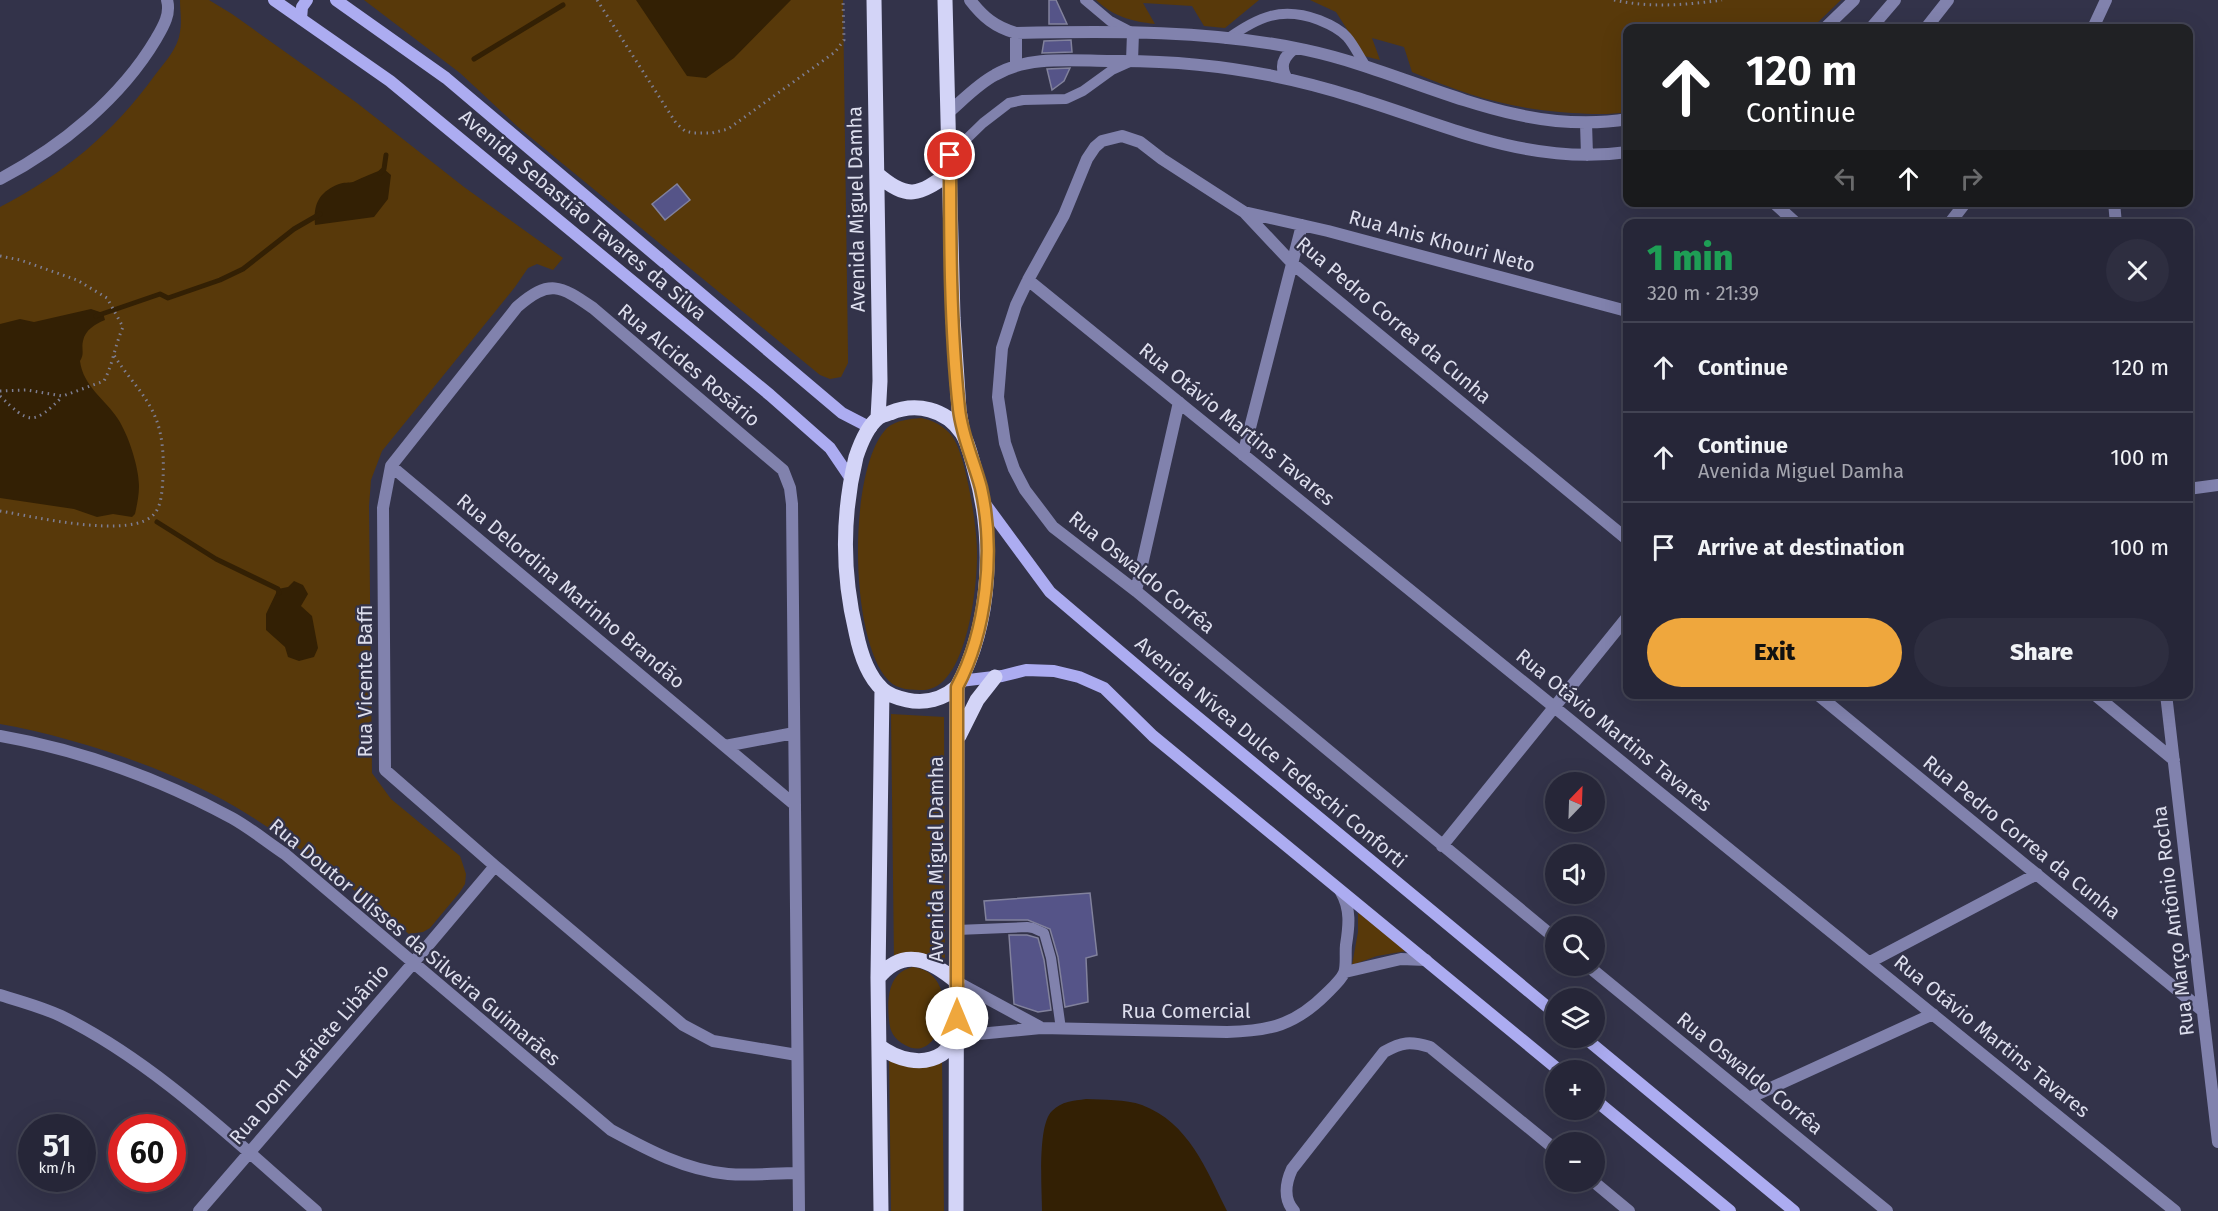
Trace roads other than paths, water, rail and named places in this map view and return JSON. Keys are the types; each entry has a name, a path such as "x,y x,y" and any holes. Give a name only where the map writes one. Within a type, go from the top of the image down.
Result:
{"main road":[{"name":"Avenida Sebastião Tavares da Silva","path":"274,0 390,81 770,395 830,448 851,478"},
{"path":"285,8 296,0"},
{"path":"301,19 302,7 307,0"},
{"name":"Avenida Sebastião Tavares da Silva","path":"336,0 447,78 842,413 874,423"},
{"name":"Avenida Miguel Damha","path":"874,0 880,381 874,423"},
{"path":"945,0 953,318 959,410 963,434 983,501 987,552 985,594 977,635 959,684 947,696 929,701 904,699 882,689 867,669 859,646 849,602 846,540 851,478 857,454 874,423 900,409 933,410 950,419 963,434"},
{"path":"877,174 892,187 904,192 918,192 929,188 950,173"},
{"name":"Avenida Nívea Dulce Tedeschi Conforti","path":"983,501 1050,592 1186,708 1545,1005"},
{"path":"959,684 1026,670 1054,671 1079,677 1104,688 1153,736 1547,1060"},
{"path":"958,739 977,700 995,676"},
{"name":"Avenida Miguel Damha","path":"956,1211 959,684"},
{"path":"881,1211 878,978 882,689"},
{"path":"878,978 898,962 915,959 935,964 957,982"},
{"path":"879,1046 906,1060 925,1060 943,1054 957,1036"},
{"path":"1597,1048 1794,1211"},
{"path":"1605,1108 1730,1211"}],"street":[{"path":"970,0 991,23 1016,33 1173,33 1295,48 1365,65 1499,112 1531,118 1586,123 1623,119"},
{"path":"1829,24 1854,0"},
{"path":"1874,24 1895,0"},
{"path":"1929,24 1948,0"},
{"path":"2097,24 2106,0"},
{"path":"0,179 56,145 122,86 148,53 163,28 168,16 168,2"},
{"path":"1016,33 1016,65"},
{"path":"1132,61 1133,33"},
{"path":"1287,80 1282,65 1289,52 1295,48"},
{"path":"949,112 981,84 1016,65 1132,61 1218,67 1287,80 1353,96 1496,144 1536,152 1587,155 1623,152"},
{"path":"1586,123 1587,155"},
{"name":"Rua Oswaldo Corrêa","path":"1131,138 1112,137 1102,141 1087,159 1060,223 1016,305 1002,348 998,397 1005,443 1025,490 1053,527 1136,591 1545,930"},
{"name":"Rua Pedro Correa da Cunha","path":"1131,138 1244,212 1293,264 1623,536"},
{"path":"1778,207 1792,219"},
{"path":"1953,219 1962,207"},
{"name":"Rua Anis Khouri Neto","path":"1244,212 1302,225 1623,310"},
{"path":"1243,454 1302,225"},
{"name":"Rua Otávio Martins Tavares","path":"1028,280 2175,1211"},
{"name":"Rua Vicente Baffi","path":"550,288 531,295 517,307 391,466 383,508 385,770 683,1025 713,1041 797,1055"},
{"name":"Rua Alcides Rosário","path":"550,288 567,290 593,308 783,470 790,488 792,504 794,733"},
{"path":"1136,591 1179,402"},
{"name":"Rua Delordina Marinho Brandão","path":"391,466 795,806"},
{"path":"2193,488 2218,485"},
{"path":"1442,846 1623,622"},
{"name":"Rua Pedro Correa da Cunha","path":"1823,699 2203,1011"},
{"path":"2100,699 2174,760"},
{"name":"Rua Março Antônio Rocha","path":"2167,699 2203,1011 2213,1053 2218,1142"},
{"path":"725,747 794,733 799,1211"},
{"name":"Rua Doutor Ulisses da Silveira Guimarães","path":"0,736 33,742 96,760 164,786 233,819 285,854 610,1130 653,1153 684,1166 728,1174 798,1173"},
{"name":"Rua Dom Lafaiete Libânio","path":"199,1211 495,866"},
{"path":"1870,962 2037,874"},
{"path":"1341,892 1347,902 1349,918 1345,972 1401,959 1426,960"},
{"name":"Rua Comercial","path":"957,1036 1041,1028 1257,1032 1296,1018 1319,1001 1345,972"},
{"name":"Rua Oswaldo Corrêa","path":"1600,976 1887,1211"},
{"name":"Rua Comercial","path":"957,982 1041,1028"},
{"path":"0,995 60,1015 111,1044 157,1075 316,1211"},
{"path":"1749,1098 1933,1014"},
{"path":"1294,1211 1290,1207 1287,1195 1287,1180 1292,1169 1384,1052 1399,1043 1416,1043 1430,1047 1545,1141"},
{"path":"1605,1191 1629,1211"}],"lane":[{"path":"1085,0 1110,21 1133,33"},
{"path":"1227,39 1251,22 1264,17 1284,13 1307,15 1330,24 1346,36 1365,65"},
{"path":"950,155 995,112 1009,103 1023,100 1066,99 1083,91 1112,70 1132,61"},
{"path":"957,930 1028,927 1044,933 1051,958 1061,1029"}],"waterway":[{"path":"474,59 563,5"},
{"path":"380,173 384,169 386,155"},
{"path":"96,316 160,294 168,298 220,280 243,269 294,229 320,214"},
{"path":"157,522 216,559 278,589 279,593"}]}
